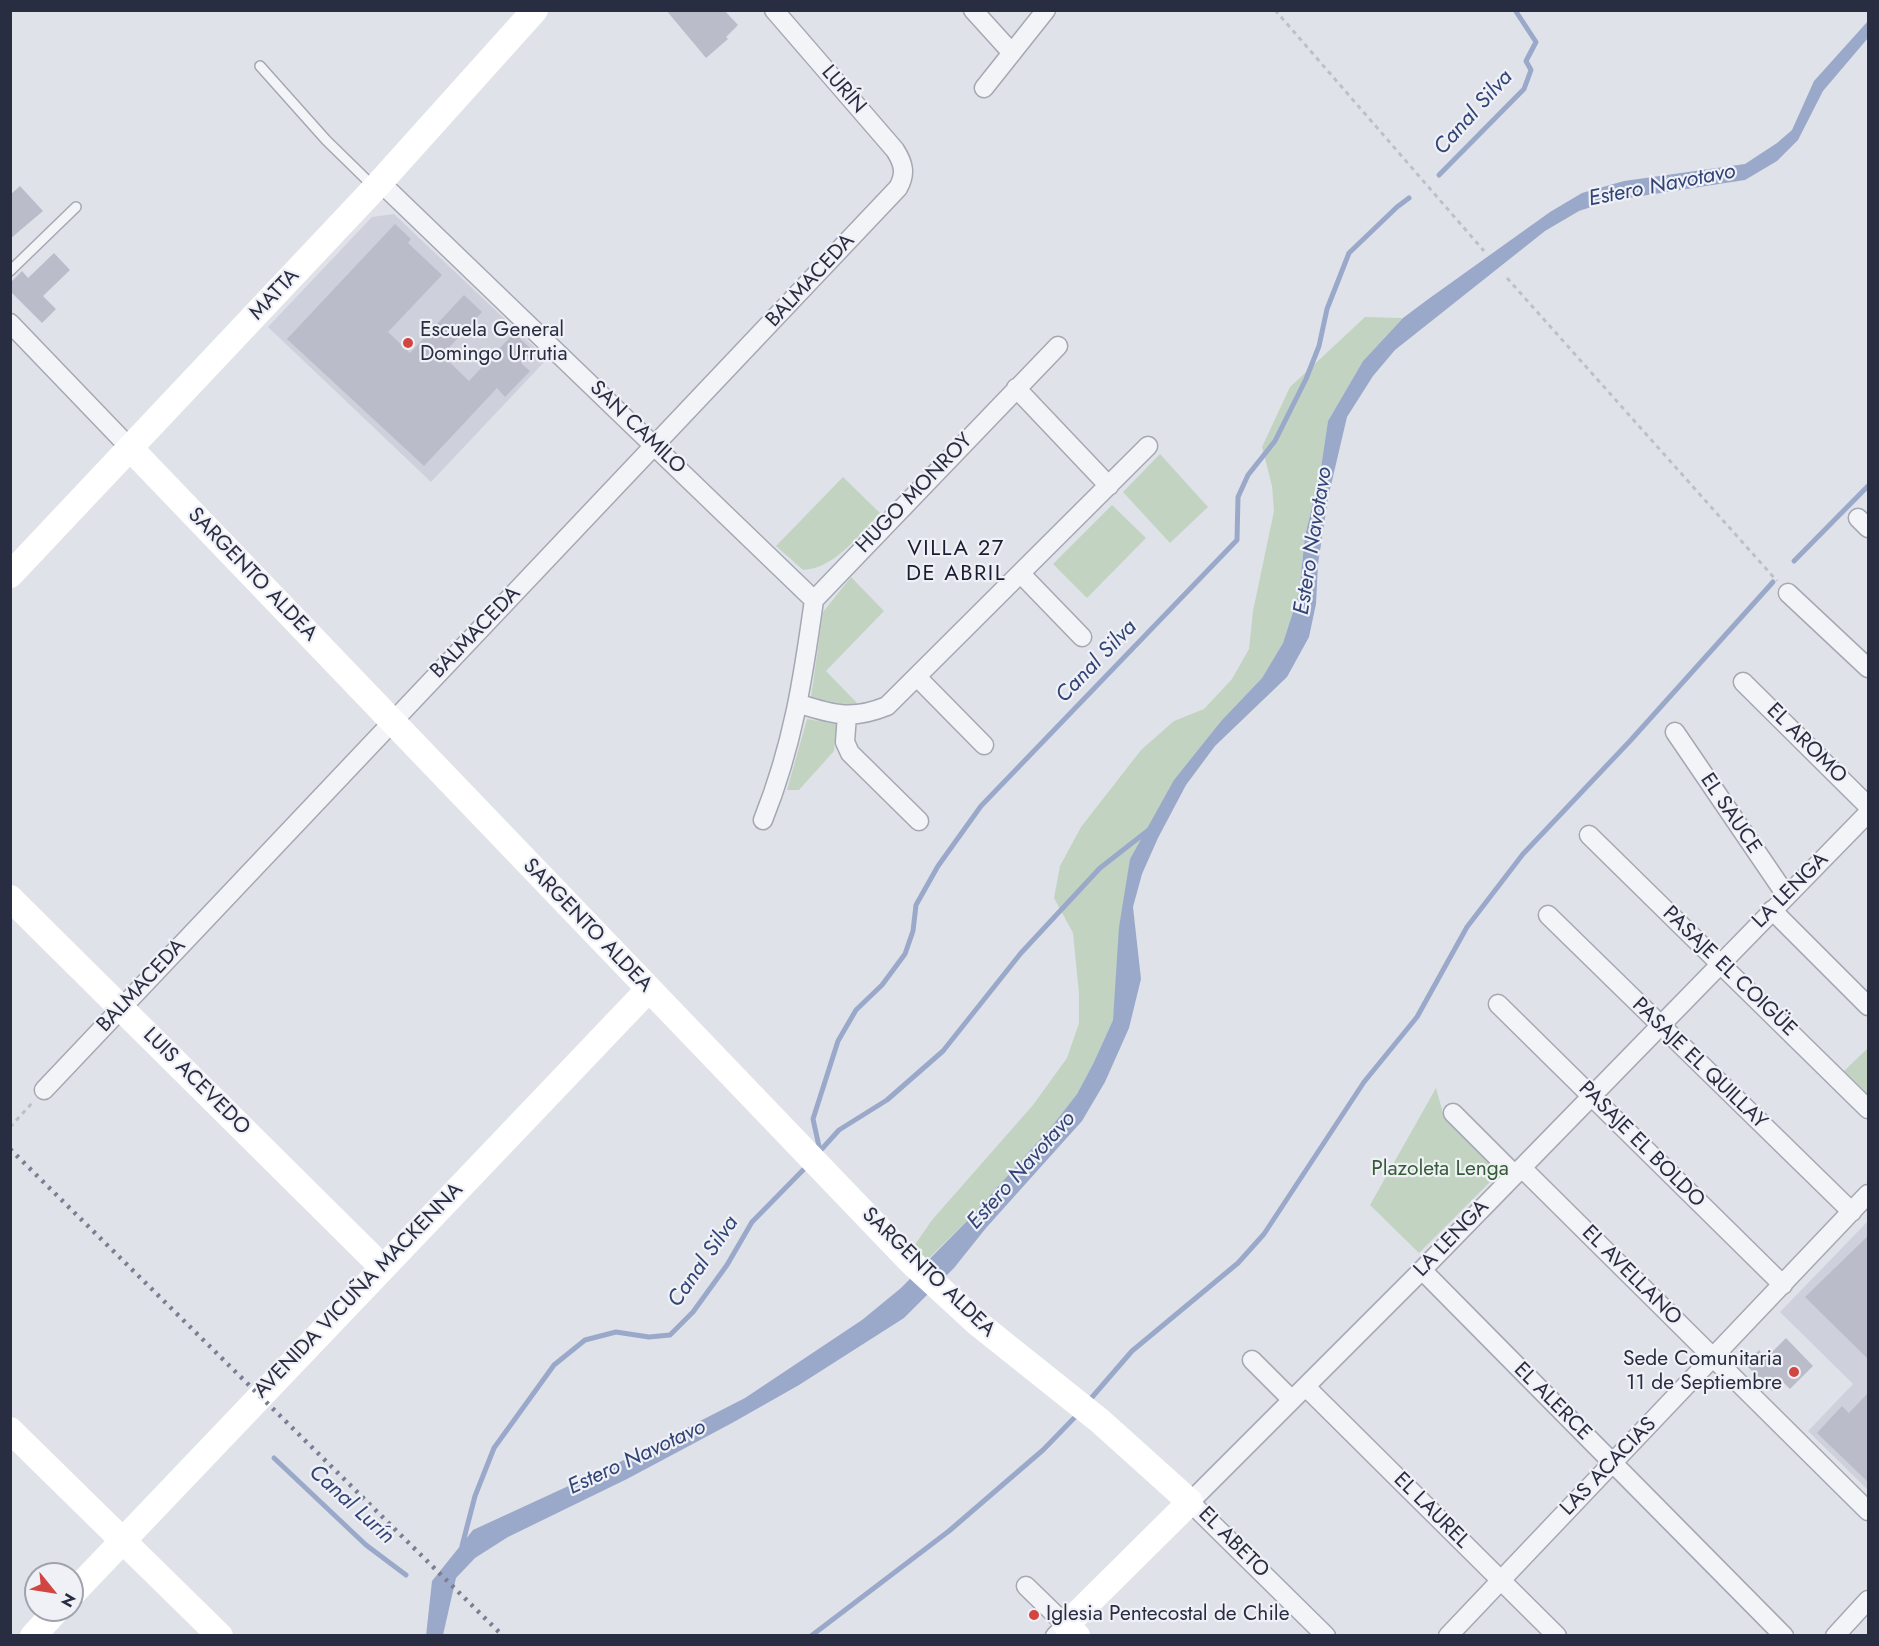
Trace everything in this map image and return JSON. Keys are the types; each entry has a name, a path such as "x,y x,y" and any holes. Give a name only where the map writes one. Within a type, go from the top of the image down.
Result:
{"street":[{"name":"MATTA","path":"10,575 378,185 535,10"},
{"name":"LURÍN","path":"774,10 895,150 903,166 903,174"},
{"path":"973,10 1012,53"},
{"path":"984,88 1046,10"},
{"name":"BALMACEDA","path":"44,1090 889,198 898,188 903,174"},
{"name":"SAN CAMILO","path":"378,185 656,446 814,600"},
{"name":"SARGENTO ALDEA","path":"10,323 648,990 944,1295 1083,1408 1190,1502"},
{"name":"HUGO MONROY","path":"814,600 1058,346"},
{"path":"1016,388 1109,486"},
{"path":"800,704 847,715 864,716 887,706 1148,446"},
{"path":"1021,574 1082,637"},
{"path":"1788,593 1869,668"},
{"path":"763,820 788,750 800,704 814,600"},
{"path":"916,677 984,744"},
{"name":"EL AROMO","path":"1743,682 1869,806"},
{"path":"847,715 845,742 850,753 920,821"},
{"name":"EL SAUCE","path":"1675,732 1786,895"},
{"name":"LA LENGA","path":"1066,1632 1190,1502 1422,1270 1786,895 1869,813"},
{"name":"PASAJE EL COIGÜE","path":"1589,835 1869,1109"},
{"name":"LUIS ACEVEDO","path":"10,898 382,1267"},
{"path":"1772,910 1869,1006"},
{"name":"PASAJE EL QUILLAY","path":"1548,915 1852,1212"},
{"name":"AVENIDA VICUÑA MACKENNA","path":"84,1581 648,990"},
{"name":"PASAJE EL BOLDO","path":"1498,1004 1783,1285"},
{"name":"EL AVELLANO","path":"1454,1113 1714,1358 1869,1510"},
{"name":"LAS ACACIAS","path":"1448,1635 1869,1194"},
{"name":"EL ALERCE","path":"1422,1270 1784,1635"},
{"path":"1252,1360 1292,1400"},
{"name":"EL LAUREL","path":"1306,1387 1557,1635"},
{"path":"10,1430 220,1635"},
{"name":"EL ABETO","path":"1190,1502 1326,1635"},
{"path":"1026,1586 1066,1632"},
{"path":"1834,1635 1869,1600"},
{"path":"33,1635 45,1622"}],"lane":[{"path":"260,66 326,140 378,185"},
{"path":"10,271 76,207"}],"path":[{"path":"1275,10 1484,251"},
{"path":"1507,278 1788,593"},
{"path":"10,1127 44,1090"}],"shaded area":[{"name":"Escuela General Domingo Urrutia","path":"394,214 547,359 431,482 268,327 372,217"},
{"path":"1868,1221 1868,1490 1808,1431 1853,1384 1780,1312"}],"green space":[{"path":"1365,317 1403,318 1363,361 1328,421 1320,474 1305,536 1299,593 1283,643 1262,678 1222,720 1130,859 1113,1020 1093,1064 1077,1094 1052,1126 969,1219 923,1264 912,1249 932,1220 1033,1105 1067,1058 1079,1023 1079,994 1073,933 1054,898 1060,866 1081,827 1141,750 1174,721 1204,709 1232,679 1249,649 1253,611 1274,511 1272,486 1262,447 1290,387"},
{"path":"1160,454 1208,507 1170,543 1123,492"},
{"path":"843,477 880,513 836,557 815,568 803,570 776,546"},
{"path":"1112,505 1146,538 1087,598 1053,564"},
{"path":"851,577 884,611 826,671 858,704 841,704 811,697 823,612"},
{"path":"807,719 837,724 834,751 799,790 787,790"},
{"path":"1868,1048 1868,1094 1844,1071"},
{"name":"Plazoleta Lenga","path":"1436,1088 1443,1113 1503,1169 1419,1253 1370,1205"}],"water":[{"name":"Estero Navotavo","path":"1868,21 1868,38 1823,91 1798,140 1777,161 1745,180 1609,201 1579,211 1545,231 1395,350 1373,376 1347,417 1328,498 1318,564 1316,604 1309,637 1287,677 1215,746 1186,785 1142,874 1133,907 1141,979 1129,1028 1105,1082 1082,1121 986,1228 954,1268 904,1318 799,1385 627,1479 508,1537 475,1558 456,1578 443,1635 426,1636 432,1581 473,1530 614,1465 745,1398 862,1320 901,1288 969,1219 1052,1126 1077,1094 1113,1020 1119,927 1130,859 1174,780 1222,720 1262,678 1283,643 1299,593 1305,536 1320,474 1328,421 1363,361 1403,318 1550,212 1582,193 1624,181 1745,164 1777,143 1792,130 1814,81"}],"building":[{"path":"666,10 724,10 738,25 726,37 728,39 706,58"},
{"path":"20,186 43,211 10,239 10,195"},
{"name":"Escuela General Domingo Urrutia","path":"395,224 411,239 408,243 442,275 388,332 410,353 464,295 482,312 442,355 469,381 514,333 533,351 521,363 530,371 505,397 497,388 424,466 287,339"},
{"path":"54,253 70,270 43,296 56,309 42,323 10,291 10,283 22,271 28,278"},
{"path":"1869,1235 1869,1360 1805,1297"},
{"path":"1786,1338 1813,1366 1790,1389 1782,1381 1772,1391 1745,1364 1759,1350 1766,1358"},
{"path":"1869,1392 1869,1483 1817,1433 1842,1406 1849,1413"}],"waterway":[{"name":"Canal Silva","path":"1439,175 1524,89 1531,70 1526,61 1536,42 1515,10"},
{"name":"Canal Silva","path":"820,1151 813,1119 838,1041 856,1010 882,985 905,954 913,931 916,905 938,866 981,806 1237,540 1238,497 1248,475 1275,441 1306,379 1319,346 1327,309 1349,253 1409,198"},
{"path":"1794,561 1868,486"},
{"path":"1087,1403 1132,1351 1238,1263 1264,1234 1364,1082 1417,1017 1467,927 1523,854 1630,741 1773,582"},
{"name":"Canal Silva","path":"820,1151 839,1130 887,1100 943,1051 1021,953 1100,868 1150,829"},
{"name":"Canal Silva","path":"462,1546 475,1496 494,1448 554,1365 585,1340 616,1332 649,1337 670,1335 693,1312 727,1265 752,1222 808,1165"},
{"path":"811,1636 949,1531 1043,1450 1079,1413"},
{"name":"Canal Lurín","path":"274,1458 366,1545 406,1575"}],"railway":[{"path":"10,1149 503,1636"}],"place":[{"name":"Escuela General Domingo Urrutia","path":"408,343"},
{"name":"Sede Comunitaria 11 de Septiembre","path":"1794,1372"},
{"name":"Iglesia Pentecostal de Chile","path":"1034,1615"}],"district":[{"name":"VILLA 27 DE ABRIL","path":"956,562"}]}
